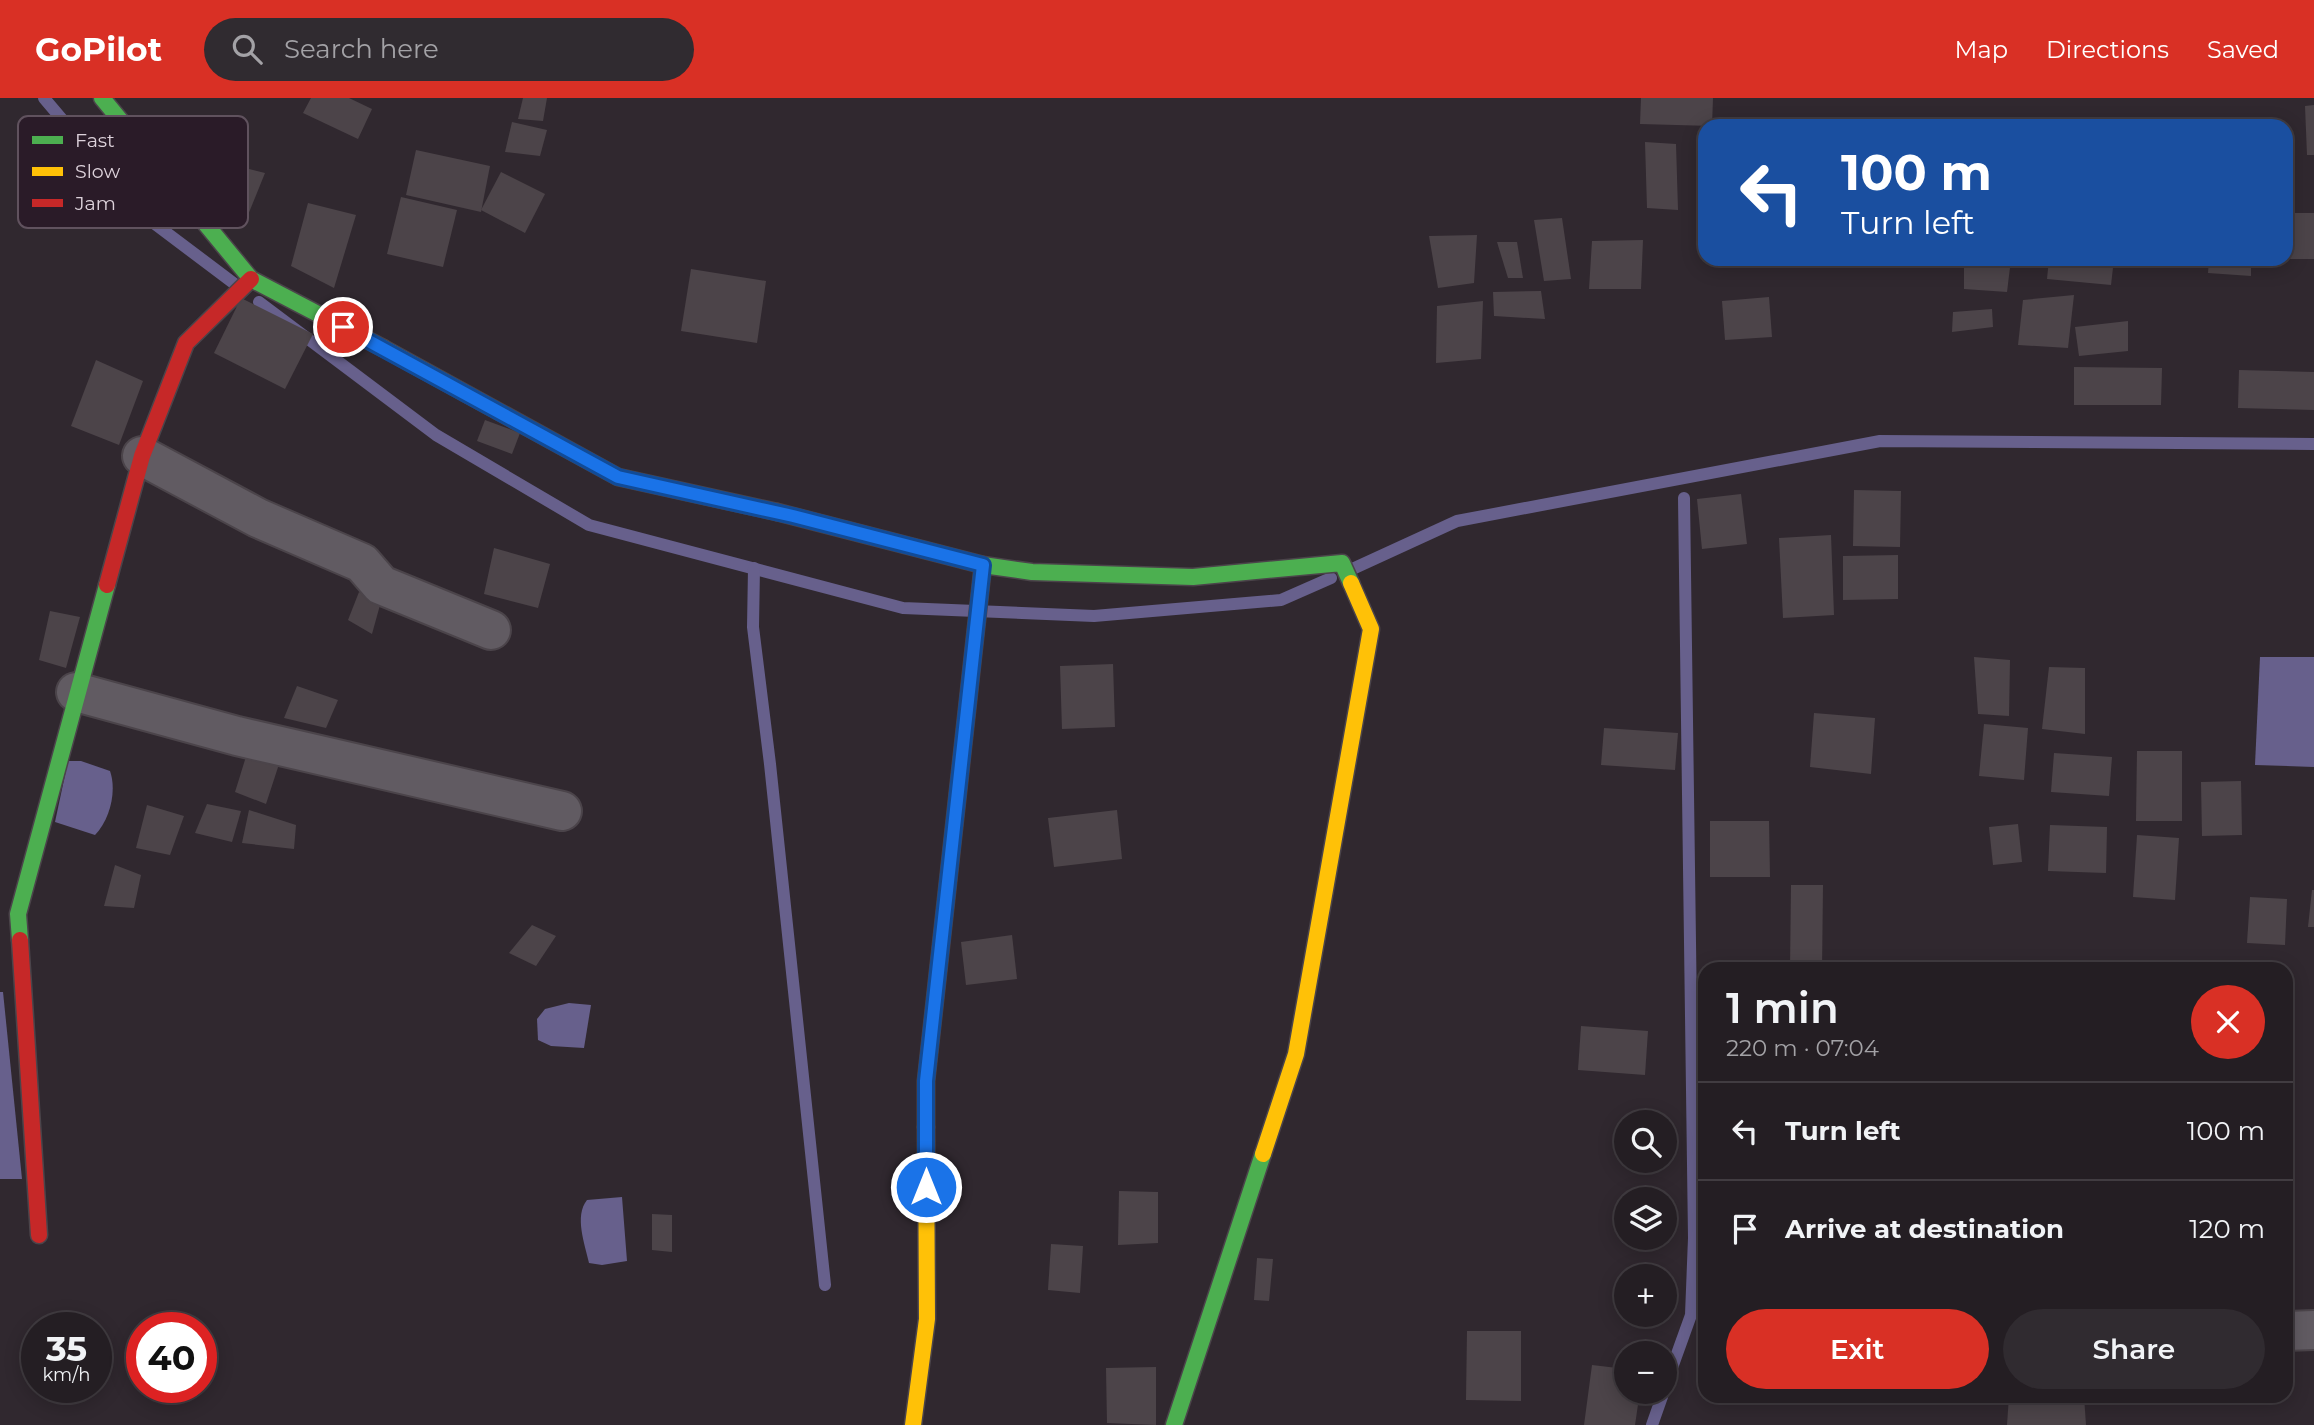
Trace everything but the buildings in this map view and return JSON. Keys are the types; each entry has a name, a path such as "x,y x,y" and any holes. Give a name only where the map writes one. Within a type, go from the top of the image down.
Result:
{"street":[{"path":"102,98 117,116"},
{"path":"209,228 251,279 435,375 618,477 793,516 983,565 1032,572 1193,577 1342,563 1371,629 1296,1054 1174,1425"},
{"path":"40,1235 18,914 142,456 186,343 251,279"},
{"path":"142,456 258,518 362,563 382,585 491,629"},
{"path":"913,1425 927,1319 926,1081 983,565"},
{"path":"76,692 237,736 562,811"},
{"path":"2293,1331 2314,1330"}],"shaded area":[{"path":"2260,657 2314,657 2314,767 2255,765"},
{"path":"68,761 81,761 110,771 113,787 111,805 105,821 95,835 55,822"},
{"path":"0,992 3,992 22,1179 0,1179"},
{"path":"569,1003 591,1005 584,1048 551,1046 538,1040 537,1019 545,1009"},
{"path":"622,1197 627,1261 602,1265 589,1263 581,1222 583,1207 587,1200"}],"waterway":[{"path":"44,98 59,116"},
{"path":"160,228 236,285"},
{"path":"259,302 436,435 589,525 903,608 1094,616 1281,600 1331,578"},
{"path":"1348,571 1457,521 1880,441 2314,444"},
{"path":"1677,1354 1691,1315 1694,1238 1684,498"},
{"path":"754,568 753,627 825,1285"},
{"path":"1652,1425 1659,1404"}],"traffic: fast":[{"path":"102,98 117,116"},
{"path":"209,228 251,279 383,348"},
{"path":"777,512 983,565 1032,572 1193,577 1342,563 1351,583"},
{"path":"926,1127 926,1081 983,565"},
{"path":"20,940 18,914 107,585"},
{"path":"1174,1425 1263,1154"}],"traffic: slow":[{"path":"383,348 618,477 777,512"},
{"path":"1263,1154 1296,1054 1371,629 1351,583"},
{"path":"913,1425 927,1319 926,1127"}],"traffic: jam":[{"path":"107,585 142,456 186,343 251,279"},
{"path":"20,940 39,1235"}],"route":[{"path":"343,327 618,477 793,516 983,565 926,1081 926,1187"}]}
